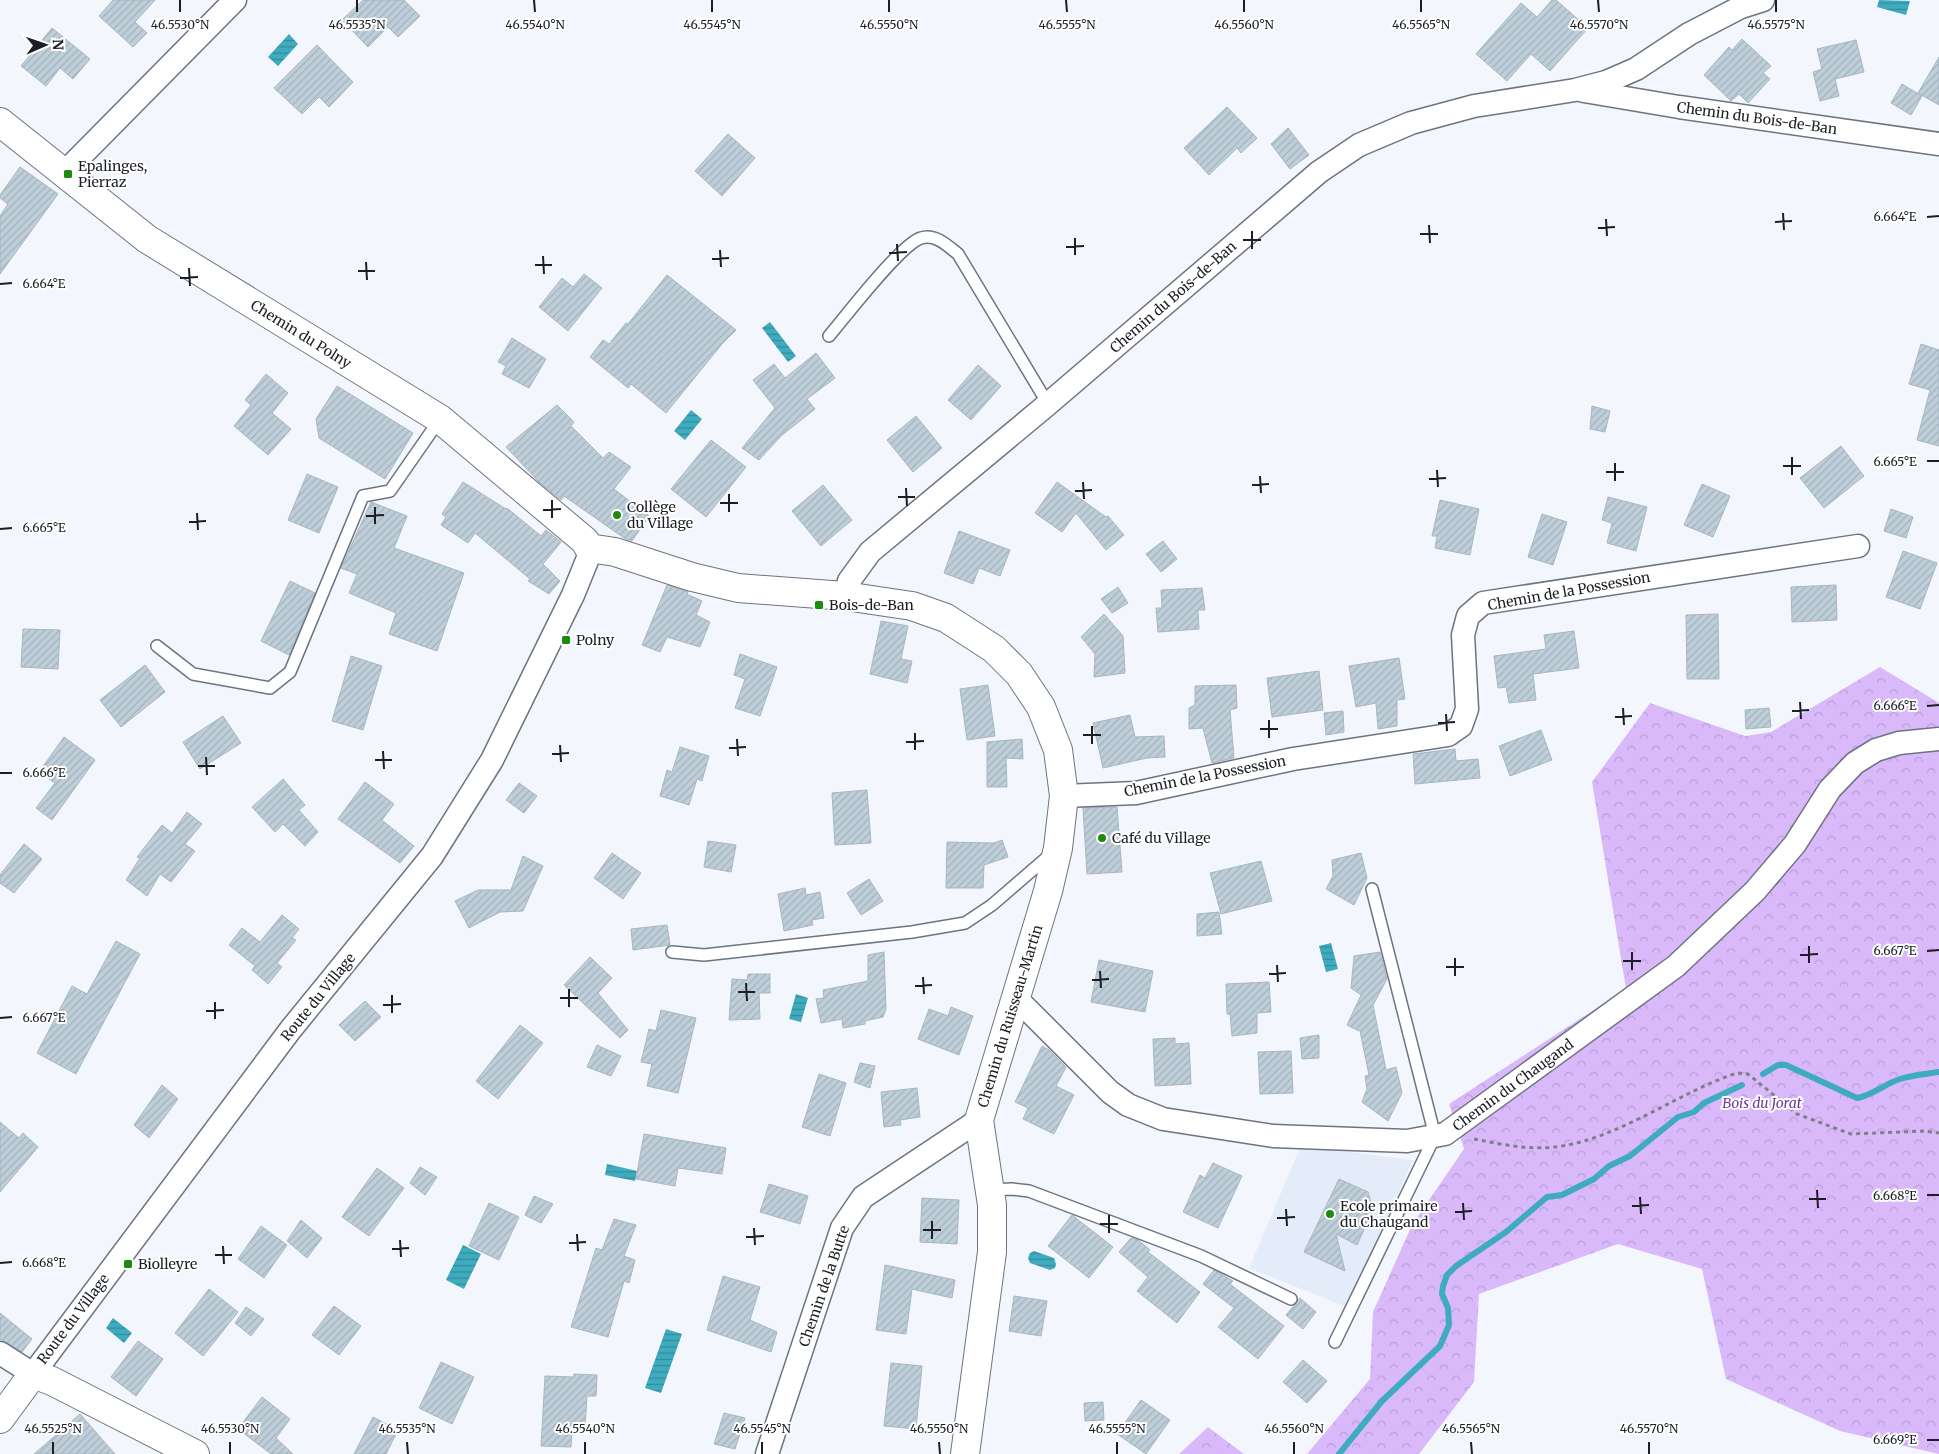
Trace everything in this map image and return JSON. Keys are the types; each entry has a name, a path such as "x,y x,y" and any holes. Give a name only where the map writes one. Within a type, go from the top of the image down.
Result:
{"street":[{"path":"65,172 235,0"},
{"name":"Chemin du Bois-de-Ban","path":"845,596 849,581 870,552 1048,404 1319,172 1359,145 1411,123 1474,106 1575,90 1606,82 1636,69 1689,34 1740,7 1763,0"},
{"name":"Chemin du Bois-de-Ban","path":"1575,90 1680,108 1939,144"},
{"name":"Chemin du Polny","path":"2,128 65,172 147,238 440,419 581,538 589,548"},
{"name":"Chemin de la Possession","path":"1064,796 1136,793 1293,759 1448,735 1461,726 1467,709 1463,634 1468,616 1483,604 1858,546"},
{"name":"Chemin du Ruisseau-Martin","path":"589,548 615,552 692,577 738,588 845,596 912,606 938,615 946,618 994,649 1019,674 1041,707 1058,750 1064,796 1058,848 979,1120 989,1190 992,1252 965,1454"},
{"name":"Route du Village","path":"0,1419 291,1028 432,856 492,760 573,595 588,558 589,548"},
{"name":"Chemin du Chaugand","path":"1015,997 1110,1092 1136,1108 1162,1119 1273,1136 1407,1141 1440,1135 1676,966 1755,891 1795,844 1830,789 1855,763 1876,750 1899,743 1939,739"},
{"name":"Chemin de la Butte","path":"767,1454 842,1228 863,1197 979,1120"},
{"path":"0,1353 33,1374 60,1385 195,1454"}],"lane":[{"path":"829,336 905,248 922,237 940,240 958,254 1048,404"},
{"path":"157,646 193,674 270,688 277,683 290,672 363,496 390,491 440,419"},
{"path":"672,952 714,954 912,932 965,922 992,906 1058,848"},
{"path":"1335,1342 1440,1135 1372,889"},
{"path":"989,1190 1012,1189 1029,1191 1201,1256 1291,1298"}],"path":[{"path":"1440,1135 1517,1147 1553,1148 1589,1141 1737,1073 1748,1074 1797,1114 1851,1134 1924,1131 1939,1133"}],"shaded area":[{"name":"Ecole primaire du Chaugand","path":"1301,1146 1413,1160 1347,1307 1249,1268"}],"green space":[{"name":"Bois du Jorat","path":"1880,667 1939,703 1939,1454 1840,1431 1726,1379 1702,1269 1618,1244 1479,1294 1474,1382 1419,1454 1307,1454 1370,1379 1373,1312 1412,1225 1464,1149 1449,1104 1626,989 1592,782 1650,703 1745,736 1771,732"},
{"path":"1208,1427 1244,1454 1179,1454"}],"water":[{"path":"1879,0 1910,1 1906,15 1877,7"},
{"path":"289,34 298,44 278,66 268,57"},
{"path":"770,322 796,356 788,362 762,328"},
{"path":"691,410 702,419 685,440 674,431"},
{"path":"1331,943 1338,969 1326,972 1319,946"},
{"path":"796,994 808,998 801,1022 789,1019"},
{"path":"607,1164 637,1171 635,1181 605,1175"},
{"path":"463,1245 481,1254 464,1289 446,1280"},
{"path":"1034,1251 1054,1258 1055,1268 1050,1270 1030,1263 1028,1258 1030,1253"},
{"path":"113,1318 132,1333 124,1343 106,1328"},
{"path":"666,1329 682,1334 661,1393 645,1388"}],"building":[{"path":"113,0 155,0 135,22 147,33 133,47 99,16"},
{"path":"363,0 404,0 420,16 398,37 388,27 368,47 342,20"},
{"path":"1552,0 1556,0 1588,28 1550,71 1531,54 1507,81 1476,54 1521,3 1537,17"},
{"path":"52,28 90,59 73,79 60,68 46,86 21,66"},
{"path":"1742,39 1771,66 1763,73 1770,79 1748,103 1739,94 1731,101 1704,75 1729,47 1732,50"},
{"path":"1856,40 1864,72 1835,79 1839,96 1820,101 1813,72 1822,69 1817,49"},
{"path":"317,45 353,82 329,107 319,97 302,114 274,88"},
{"path":"1939,57 1939,105 1918,93"},
{"path":"1902,84 1922,96 1911,115 1891,103"},
{"path":"1227,107 1257,138 1241,153 1237,148 1209,175 1184,148"},
{"path":"1288,128 1309,155 1290,169 1271,144"},
{"path":"728,134 755,158 722,196 695,171"},
{"path":"20,167 58,194 0,274 0,216 8,204 0,198 0,195"},
{"path":"584,274 602,288 568,331 539,307 562,278 573,287"},
{"path":"667,275 736,330 722,344 666,413 631,384 628,388 590,357 603,340 609,344 626,323 628,324"},
{"path":"512,338 546,359 529,388 502,374 506,366 498,362"},
{"path":"1921,344 1939,350 1939,446 1917,440 1930,390 1909,384"},
{"path":"816,353 835,378 807,399 815,409 781,436 759,460 742,448 775,408 753,380 774,364 785,378"},
{"path":"978,365 1001,386 971,420 948,400"},
{"path":"266,374 288,393 272,413 291,429 268,455 234,426 251,405 245,400"},
{"path":"337,386 413,433 385,479 319,438 316,419"},
{"path":"557,405 574,422 571,426 603,458 609,452 631,467 614,489 649,516 632,541 624,538 564,496 561,500 539,482 506,447"},
{"path":"1592,406 1610,411 1605,432 1590,429"},
{"path":"916,416 942,448 913,472 887,440"},
{"path":"711,440 746,467 706,517 671,489"},
{"path":"1841,446 1864,476 1824,508 1800,478"},
{"path":"307,474 338,487 319,533 288,520"},
{"path":"463,482 507,508 541,536 546,530 561,542 543,564 560,581 549,594 528,581 530,579 475,533 468,543 441,525 446,517 442,514"},
{"path":"1057,482 1106,517 1108,516 1124,535 1106,550 1076,513 1062,532 1035,513"},
{"path":"1702,484 1730,496 1713,537 1684,525"},
{"path":"823,485 852,520 821,546 792,511"},
{"path":"1608,497 1647,507 1636,551 1607,543 1612,523 1602,520"},
{"path":"1440,500 1479,509 1470,555 1435,548 1437,536 1432,536"},
{"path":"371,502 407,516 394,548 464,573 437,651 389,634 396,613 349,593 357,574 341,568"},
{"path":"1891,509 1913,517 1906,538 1884,531"},
{"path":"1542,514 1567,522 1553,565 1528,557"},
{"path":"959,531 1010,550 1000,576 979,568 973,584 944,573"},
{"path":"1163,541 1177,559 1161,572 1146,554"},
{"path":"1903,551 1937,563 1920,609 1886,597"},
{"path":"290,581 315,593 289,655 261,641"},
{"path":"667,585 688,592 687,594 702,601 696,615 710,622 700,647 667,637 660,652 642,645"},
{"path":"1836,585 1837,620 1792,622 1791,587"},
{"path":"1118,587 1128,603 1112,613 1101,599"},
{"path":"1202,588 1205,610 1198,610 1199,629 1158,632 1156,608 1162,608 1161,590"},
{"path":"1104,614 1123,636 1125,673 1094,677 1095,654 1081,637"},
{"path":"1718,614 1719,679 1687,679 1686,615"},
{"path":"881,621 908,626 901,659 912,661 907,683 870,674"},
{"path":"23,629 60,630 58,669 21,667"},
{"path":"1574,631 1579,668 1533,674 1536,700 1509,703 1506,687 1498,688 1494,656 1546,649 1544,635"},
{"path":"740,654 777,667 760,716 735,708 745,679 734,675"},
{"path":"351,656 382,666 363,730 332,721"},
{"path":"1399,658 1405,699 1397,700 1397,726 1378,729 1376,703 1356,707 1349,666"},
{"path":"145,665 165,692 121,727 100,700"},
{"path":"1319,671 1323,710 1272,717 1267,678"},
{"path":"988,685 995,736 967,740 960,689"},
{"path":"1236,685 1237,708 1230,710 1234,758 1212,763 1203,728 1189,729 1189,708 1195,705 1195,686"},
{"path":"1769,708 1771,727 1746,729 1745,710"},
{"path":"1343,711 1344,732 1326,735 1324,713"},
{"path":"1130,715 1135,737 1164,736 1165,757 1147,758 1103,768 1093,723"},
{"path":"223,716 241,743 200,769 183,742"},
{"path":"1541,730 1552,760 1510,776 1499,746"},
{"path":"64,737 95,760 52,820 36,808 55,783 39,772"},
{"path":"1022,739 1023,759 1006,758 1007,787 987,787 987,742"},
{"path":"680,747 709,756 702,781 697,779 689,805 660,796 667,770 672,772"},
{"path":"1455,749 1456,761 1478,759 1480,778 1415,784 1413,754"},
{"path":"283,779 305,805 299,810 318,832 305,846 283,824 275,832 252,807"},
{"path":"365,782 394,804 382,820 414,846 400,863 338,819"},
{"path":"519,783 537,796 524,813 506,800"},
{"path":"867,790 871,843 835,845 832,793"},
{"name":"Café du Village","path":"1117,807 1122,872 1087,874 1083,808"},
{"path":"187,812 202,824 185,844 195,851 171,882 160,874 147,896 126,880 140,858 137,857 162,825 172,833"},
{"path":"1002,840 1008,857 984,865 983,888 946,888 947,842 994,843"},
{"path":"708,841 736,845 731,872 704,867"},
{"path":"24,844 42,859 14,893 0,883 0,875"},
{"path":"612,853 641,873 623,899 594,878"},
{"path":"1361,853 1367,878 1354,905 1326,889 1333,876 1332,860"},
{"path":"523,856 543,866 523,911 500,912 469,928 455,901 478,890 511,890"},
{"path":"1261,861 1272,901 1221,914 1210,873"},
{"path":"869,879 883,901 861,915 847,893"},
{"path":"805,888 806,895 820,892 824,918 812,920 813,925 784,931 778,894"},
{"path":"1219,912 1222,934 1197,936 1197,914"},
{"path":"282,915 299,929 292,938 296,940 277,963 282,967 268,984 252,970 255,966 229,945 242,928 260,942"},
{"path":"667,925 670,945 633,950 631,929"},
{"path":"116,941 140,954 76,1074 37,1053 72,986 87,994"},
{"path":"884,952 886,1009 883,1017 865,1021 865,1024 843,1028 842,1019 821,1023 816,999 824,998 823,990 868,981 868,955"},
{"path":"1380,952 1387,979 1373,1005 1386,1070 1396,1067 1402,1093 1388,1121 1362,1102 1367,1089 1365,1076 1369,1075 1360,1030 1347,1025 1361,995 1351,988 1354,956"},
{"path":"590,957 612,978 598,993 628,1030 620,1038 564,985"},
{"path":"1099,960 1153,971 1145,1012 1091,1002"},
{"path":"748,974 770,974 770,993 759,993 760,1019 729,1020 732,979 747,980"},
{"path":"1269,982 1271,1012 1257,1013 1257,1033 1232,1036 1230,1014 1227,1014 1226,984"},
{"path":"365,1001 381,1017 355,1041 339,1025"},
{"path":"951,1007 973,1016 959,1055 918,1039 929,1009 948,1016"},
{"path":"661,1010 696,1018 678,1093 647,1086 652,1064 641,1062 649,1029 656,1031"},
{"path":"520,1025 543,1043 498,1099 476,1081"},
{"path":"1319,1035 1319,1058 1302,1059 1300,1038"},
{"path":"1175,1038 1175,1044 1189,1043 1191,1084 1155,1086 1153,1039"},
{"path":"597,1045 621,1056 611,1076 587,1067"},
{"path":"1042,1046 1049,1050 1066,1067 1056,1086 1074,1095 1054,1134 1023,1119 1028,1108 1015,1102"},
{"path":"1291,1051 1293,1093 1260,1094 1258,1052"},
{"path":"860,1063 875,1066 870,1088 854,1082"},
{"path":"819,1074 846,1083 830,1136 802,1127"},
{"path":"162,1085 178,1099 149,1138 134,1125"},
{"path":"917,1088 920,1117 900,1120 901,1125 884,1127 881,1092"},
{"path":"0,1122 19,1138 23,1133 38,1147 0,1192"},
{"path":"644,1134 726,1148 722,1174 678,1168 675,1186 636,1179"},
{"path":"1213,1163 1242,1176 1218,1228 1183,1212 1200,1175 1205,1178"},
{"path":"420,1167 437,1177 425,1195 410,1183"},
{"path":"377,1168 404,1188 369,1236 342,1217"},
{"path":"1339,1179 1368,1192 1373,1210 1357,1245 1336,1234 1345,1271 1304,1252"},
{"path":"769,1184 808,1196 800,1224 760,1212"},
{"path":"534,1196 553,1204 541,1223 525,1215"},
{"path":"922,1198 959,1200 957,1244 920,1242"},
{"path":"489,1203 519,1217 499,1260 469,1246"},
{"path":"1072,1215 1113,1247 1089,1278 1048,1246"},
{"path":"614,1219 636,1225 624,1256 635,1260 629,1283 624,1281 608,1337 571,1327 596,1248 602,1250"},
{"path":"301,1220 322,1238 307,1258 287,1241"},
{"path":"261,1226 287,1245 264,1278 238,1259"},
{"path":"1131,1238 1138,1240 1150,1250 1148,1252 1200,1292 1177,1323 1137,1291 1148,1277 1119,1252"},
{"path":"885,1265 955,1280 952,1298 912,1289 906,1334 876,1330"},
{"path":"1214,1270 1233,1281 1230,1284 1284,1326 1258,1359 1218,1327 1234,1308 1203,1284"},
{"path":"723,1276 760,1287 750,1320 777,1332 771,1352 707,1330"},
{"path":"209,1289 238,1312 203,1356 175,1333"},
{"path":"1014,1296 1047,1301 1041,1336 1009,1331"},
{"path":"1300,1298 1316,1312 1303,1329 1286,1315"},
{"path":"334,1306 361,1326 339,1355 312,1335"},
{"path":"246,1307 264,1319 251,1336 235,1323"},
{"path":"0,1313 32,1339 22,1352 0,1339"},
{"path":"138,1341 163,1359 136,1396 111,1377"},
{"path":"1303,1360 1327,1381 1307,1403 1283,1382"},
{"path":"441,1362 474,1377 452,1424 419,1408"},
{"path":"891,1363 922,1366 916,1429 884,1426"},
{"path":"574,1374 597,1375 596,1396 587,1396 585,1428 572,1428 571,1447 541,1446 545,1376 574,1377"},
{"path":"262,1397 290,1419 276,1438 293,1454 271,1454 238,1429"},
{"path":"1141,1400 1170,1420 1146,1454 1117,1434"},
{"path":"1103,1402 1104,1420 1085,1421 1084,1403"},
{"path":"724,1413 745,1418 735,1449 714,1444"},
{"path":"80,1414 115,1454 34,1454"},
{"path":"373,1417 398,1430 386,1454 354,1454"}],"waterway":[{"path":"1763,1074 1778,1065 1786,1065 1857,1098 1900,1079 1939,1072"},
{"path":"1339,1454 1382,1401 1440,1346 1449,1325 1448,1308 1442,1294 1443,1286 1447,1275 1456,1266 1506,1232 1547,1197 1562,1195 1594,1179 1609,1166 1630,1156 1678,1117 1694,1112 1704,1103 1742,1085"}],"place":[{"name":"Epalinges, Pierraz","path":"68,174"},
{"name":"Collège du Village","path":"617,515"},
{"name":"Bois-de-Ban","path":"819,605"},
{"name":"Polny","path":"566,640"},
{"name":"Café du Village","path":"1102,838"},
{"name":"Ecole primaire du Chaugand","path":"1330,1214"},
{"name":"Biolleyre","path":"128,1264"}]}
